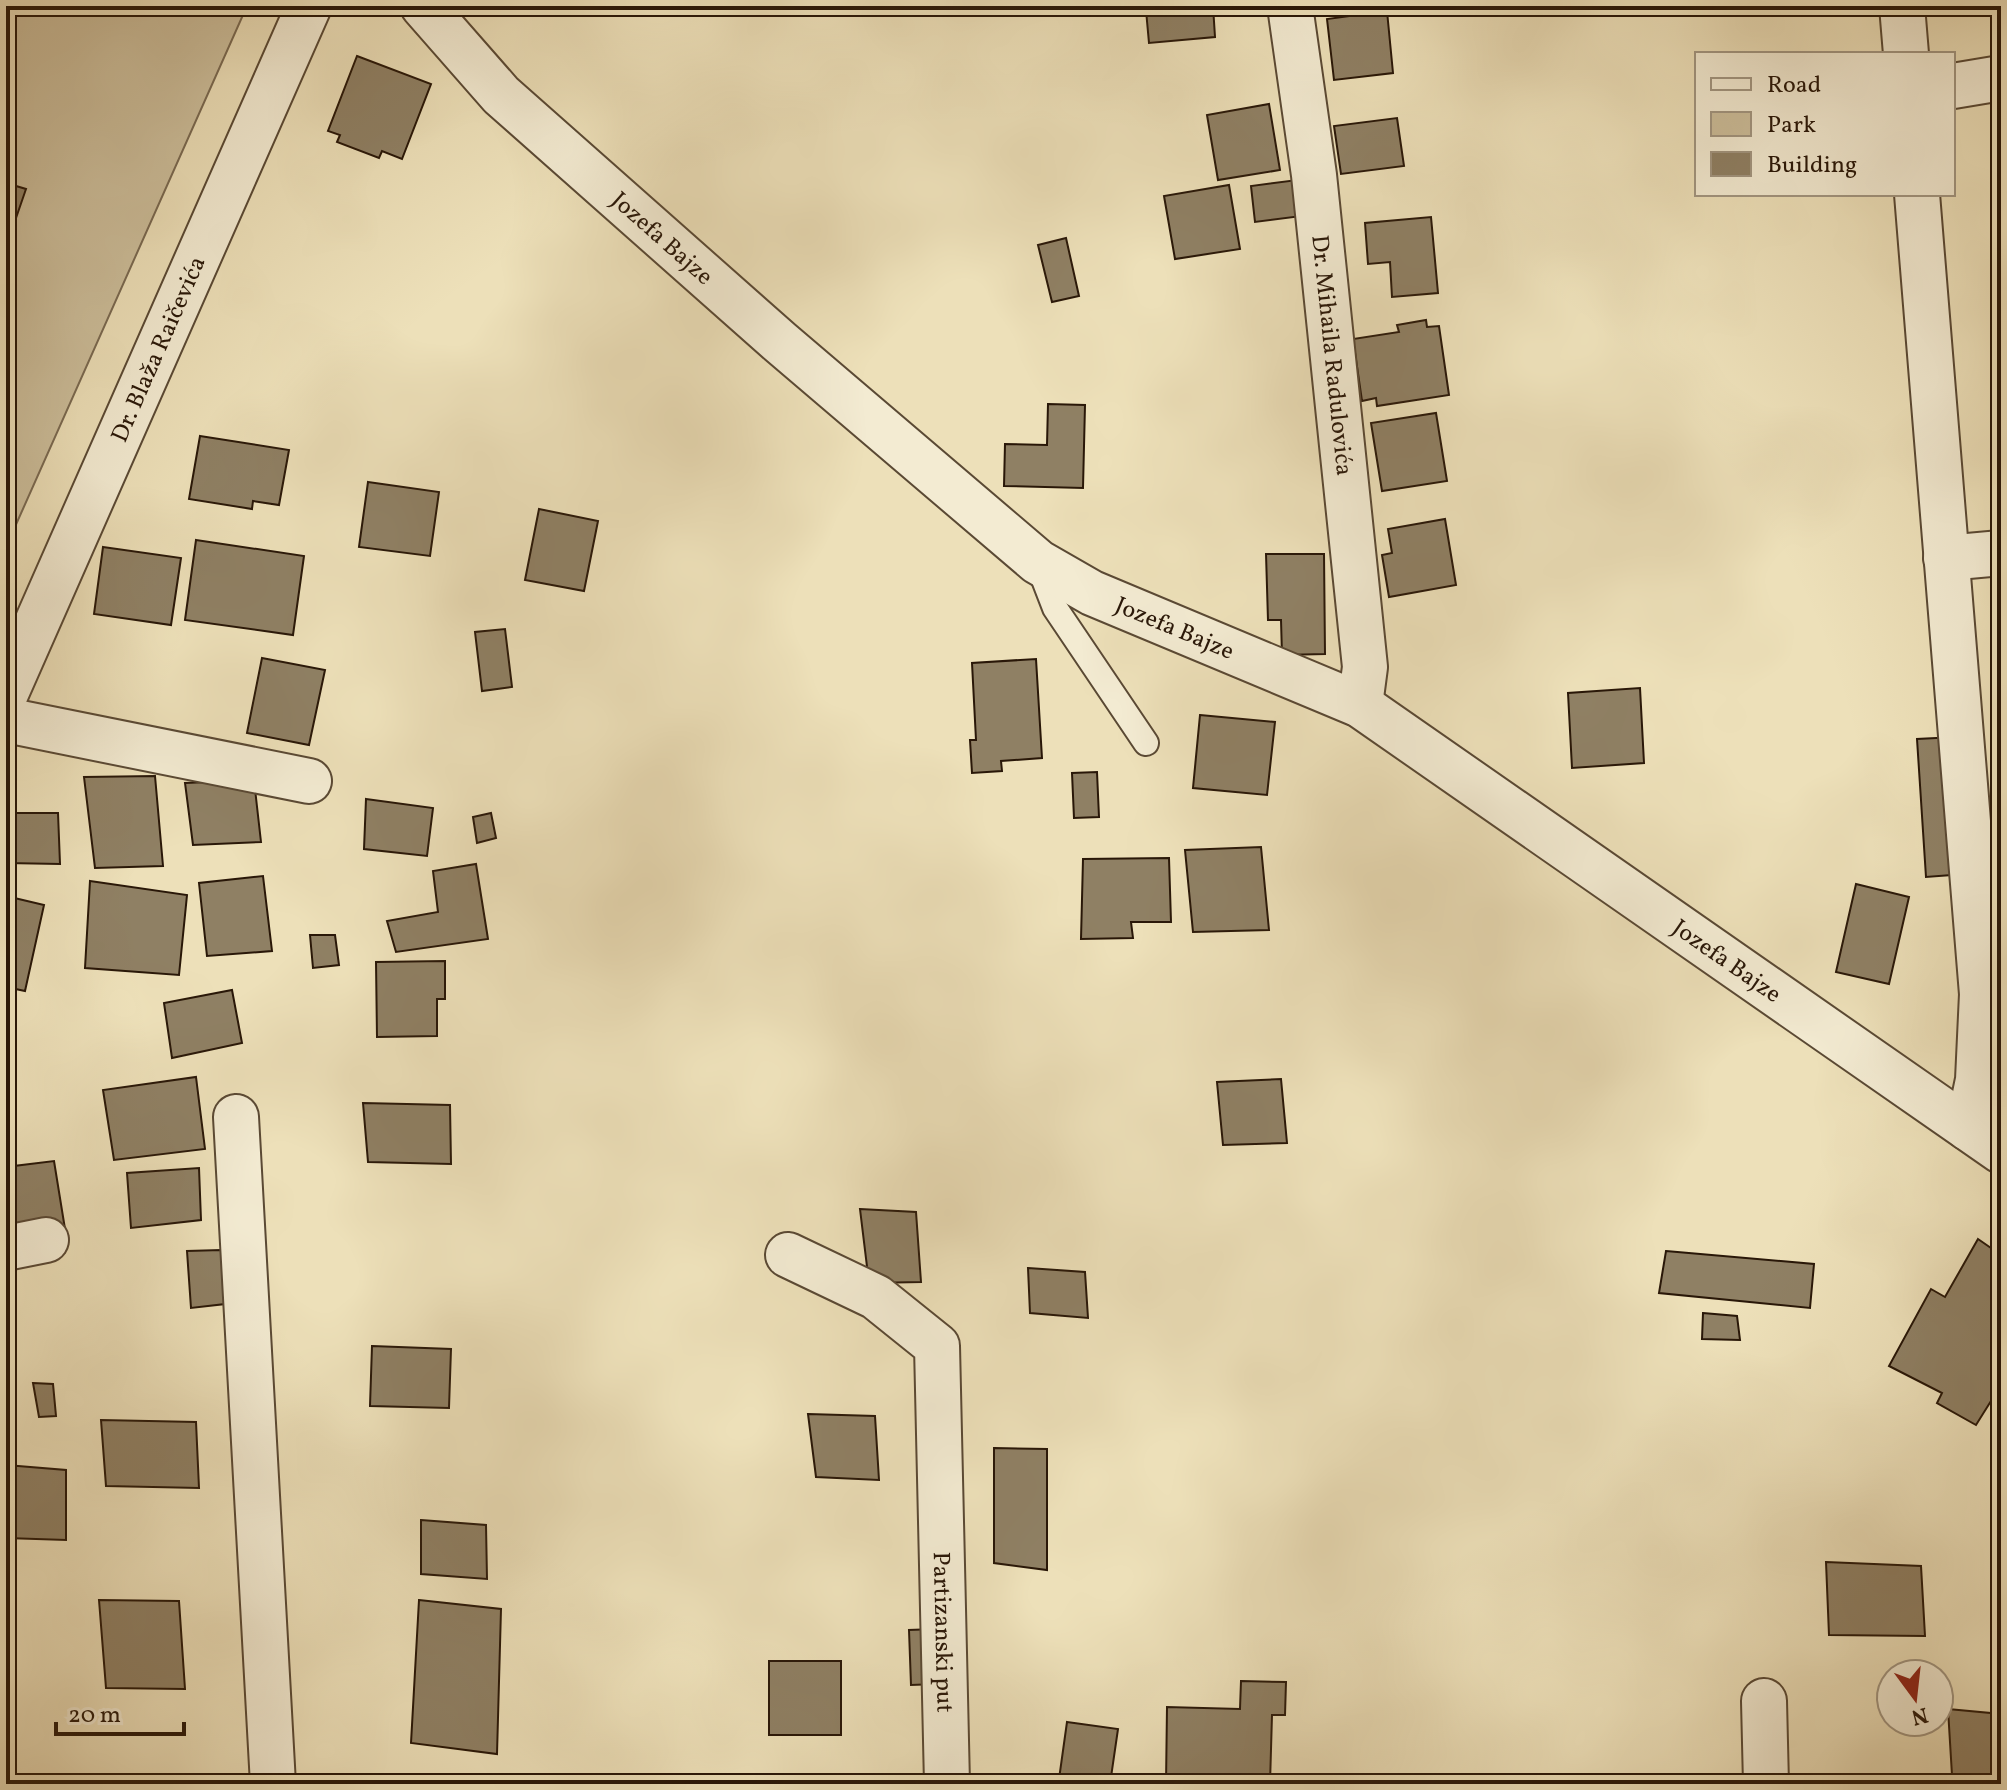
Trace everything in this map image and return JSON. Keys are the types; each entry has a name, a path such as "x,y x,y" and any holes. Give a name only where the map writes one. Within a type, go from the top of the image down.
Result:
{"street":[{"name":"Dr. Blaža Raičevića","path":"6,693 309,6"},
{"name":"Jozefa Bajze","path":"423,6 501,95 780,342 1038,562 1092,593 1360,705 1984,1140"},
{"name":"Dr. Mihaila Radulovića","path":"1290,6 1314,175 1365,667 1360,705"},
{"path":"1902,6 1906,52"},
{"path":"1955,86 2001,78"},
{"path":"1917,196 1982,994 1978,1080 1984,1140"},
{"path":"1946,558 2001,553"},
{"path":"6,720 309,781"},
{"path":"236,1117 273,1784"},
{"name":"Partizanski put","path":"788,1255 876,1297 937,1346 947,1784"},
{"path":"1764,1701 1766,1784"}],"lane":[{"path":"1038,562 1055,608 1146,743"}],"green space":[{"path":"6,6 247,6 6,547"}],"building":[{"path":"1213,6 1215,37 1149,43 1146,10"},
{"path":"1387,11 1393,73 1334,80 1327,19"},
{"path":"357,56 431,84 402,159 382,151 379,158 337,142 340,135 328,131"},
{"path":"1269,104 1280,170 1218,180 1207,115"},
{"path":"1397,118 1404,166 1341,174 1334,126"},
{"path":"1297,180 1302,216 1255,222 1251,186"},
{"path":"6,183 26,189 6,247"},
{"path":"1229,185 1240,249 1175,259 1164,196"},
{"path":"1431,217 1438,293 1392,297 1390,262 1368,264 1365,223"},
{"path":"1066,238 1079,296 1052,302 1038,245"},
{"path":"1426,320 1427,327 1439,326 1449,395 1377,406 1376,398 1362,401 1353,339 1399,332 1397,325"},
{"path":"1048,404 1085,405 1083,488 1004,486 1005,444 1047,445"},
{"path":"1436,413 1447,481 1382,491 1371,423"},
{"path":"200,436 289,450 279,505 253,501 252,509 189,499"},
{"path":"368,482 439,492 430,556 359,547"},
{"path":"539,509 598,521 584,591 525,580"},
{"path":"1445,519 1456,585 1389,597 1382,555 1392,553 1388,529"},
{"path":"196,540 304,556 293,635 185,620"},
{"path":"103,547 181,558 171,625 94,614"},
{"path":"1266,554 1324,554 1325,654 1282,655 1281,620 1268,620"},
{"path":"505,629 512,687 482,691 475,632"},
{"path":"262,658 325,670 309,745 247,733"},
{"path":"1036,659 1042,758 1001,761 1002,771 972,773 970,740 976,740 972,663"},
{"path":"1640,688 1644,763 1572,768 1568,693"},
{"path":"1200,715 1275,722 1267,795 1193,788"},
{"path":"1956,737 1965,874 1926,877 1917,739"},
{"path":"1097,772 1099,817 1074,818 1072,773"},
{"path":"155,776 163,866 95,868 84,777"},
{"path":"254,780 261,842 193,845 185,783"},
{"path":"366,799 433,808 427,856 364,849"},
{"path":"6,813 58,813 60,864 6,863"},
{"path":"491,813 496,838 477,843 473,817"},
{"path":"1261,847 1269,930 1193,932 1185,850"},
{"path":"1169,858 1171,922 1131,922 1133,938 1081,939 1083,859"},
{"path":"476,864 488,939 396,952 387,921 438,912 433,871"},
{"path":"263,876 272,951 207,956 199,883"},
{"path":"90,881 187,895 179,975 85,968"},
{"path":"1856,884 1909,897 1889,984 1836,972"},
{"path":"6,896 44,905 25,991 6,987"},
{"path":"310,935 335,935 339,965 313,968"},
{"path":"445,961 445,999 437,999 437,1036 377,1037 376,962"},
{"path":"232,990 242,1043 172,1058 164,1003"},
{"path":"196,1077 205,1149 114,1160 103,1090"},
{"path":"1281,1079 1287,1143 1223,1145 1217,1082"},
{"path":"363,1103 450,1105 451,1164 368,1162"},
{"path":"54,1161 65,1229 6,1237 6,1167"},
{"path":"199,1168 201,1220 131,1228 127,1173"},
{"path":"860,1209 916,1212 921,1282 869,1283"},
{"path":"1978,1239 2001,1255 2001,1385 1976,1425 1937,1403 1942,1393 1889,1366 1931,1289 1945,1297"},
{"path":"221,1250 225,1304 191,1308 187,1251"},
{"path":"1666,1251 1814,1264 1810,1308 1659,1293"},
{"path":"1028,1268 1085,1272 1088,1318 1030,1313"},
{"path":"1703,1313 1737,1316 1740,1340 1702,1339"},
{"path":"372,1346 451,1349 449,1408 370,1406"},
{"path":"6,1362 12,1417 6,1417"},
{"path":"33,1383 53,1384 56,1416 39,1417"},
{"path":"808,1414 875,1416 879,1480 816,1477"},
{"path":"101,1420 196,1422 199,1488 106,1486"},
{"path":"994,1448 1047,1449 1047,1570 994,1563"},
{"path":"6,1465 66,1470 66,1540 6,1538"},
{"path":"421,1520 486,1525 487,1579 421,1574"},
{"path":"1826,1562 1921,1566 1925,1636 1829,1635"},
{"path":"99,1600 179,1601 185,1689 106,1688"},
{"path":"419,1600 501,1609 497,1754 411,1743"},
{"path":"935,1629 937,1684 911,1685 909,1630"},
{"path":"769,1661 841,1661 841,1735 769,1735"},
{"path":"1241,1681 1286,1682 1285,1715 1272,1715 1270,1784 1166,1784 1167,1707 1240,1709"},
{"path":"1955,1710 2001,1714 2001,1780 1952,1775 1950,1738 1955,1738"},
{"path":"1067,1722 1118,1729 1110,1784 1059,1779"}]}
